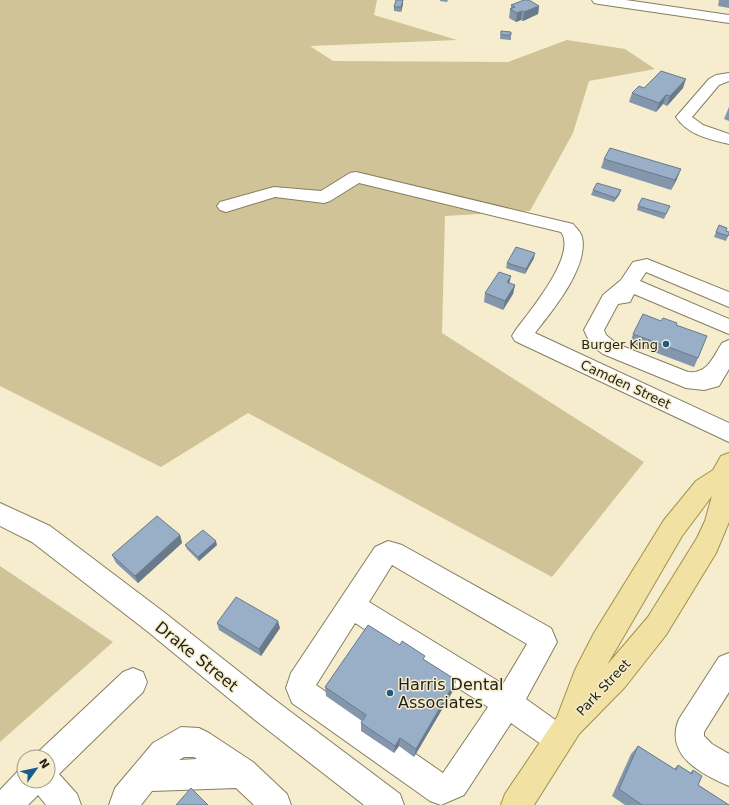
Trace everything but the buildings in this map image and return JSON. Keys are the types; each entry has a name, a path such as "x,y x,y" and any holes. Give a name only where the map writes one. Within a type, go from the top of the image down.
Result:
{"main road":[{"name":"Park Street","path":"563,731 615,677 657,626 707,545 717,521 724,498 725,470"},
{"name":"Park Street","path":"563,731 585,680 604,642 673,528 704,488 725,470"},
{"path":"519,804 563,731"}],"street":[{"path":"599,0 729,19"},
{"path":"729,77 720,78 714,82 684,117 687,123 696,128 729,139"},
{"name":"Camden Street","path":"226,206 274,192 324,197 356,177 567,228 573,236 574,251 565,276 522,336 668,403 729,433"},
{"path":"729,300 647,264 640,267 632,277 609,329 611,337 620,346 683,375 700,378 709,377 716,373 729,348"},
{"path":"629,284 729,327"},
{"path":"668,403 683,375"},
{"name":"Drake Street","path":"0,514 41,534 156,622 265,710 389,805"},
{"path":"388,552 393,553 541,637 543,642 542,646 508,703 452,784 441,790 302,693 300,688 301,683 352,606 384,555 388,552"},
{"path":"352,606 508,703 563,731"},
{"path":"729,667 689,729 688,735 694,749 729,771"},
{"path":"56,756 134,682"},
{"path":"124,805 126,799 144,776 242,774 276,805"},
{"path":"6,805 22,789"},
{"path":"53,789 66,805"}],"shaded area":[{"path":"0,0 377,0 374,15 457,40 310,46 333,61 508,62 567,40 625,49 655,69 589,81 573,133 530,211 445,216 442,333 644,462 552,577 248,413 161,467 0,386"},
{"path":"0,566 113,642 0,742"}],"place":[{"name":"Burger King","path":"666,344"},
{"name":"Harris Dental Associates","path":"390,693"}]}
